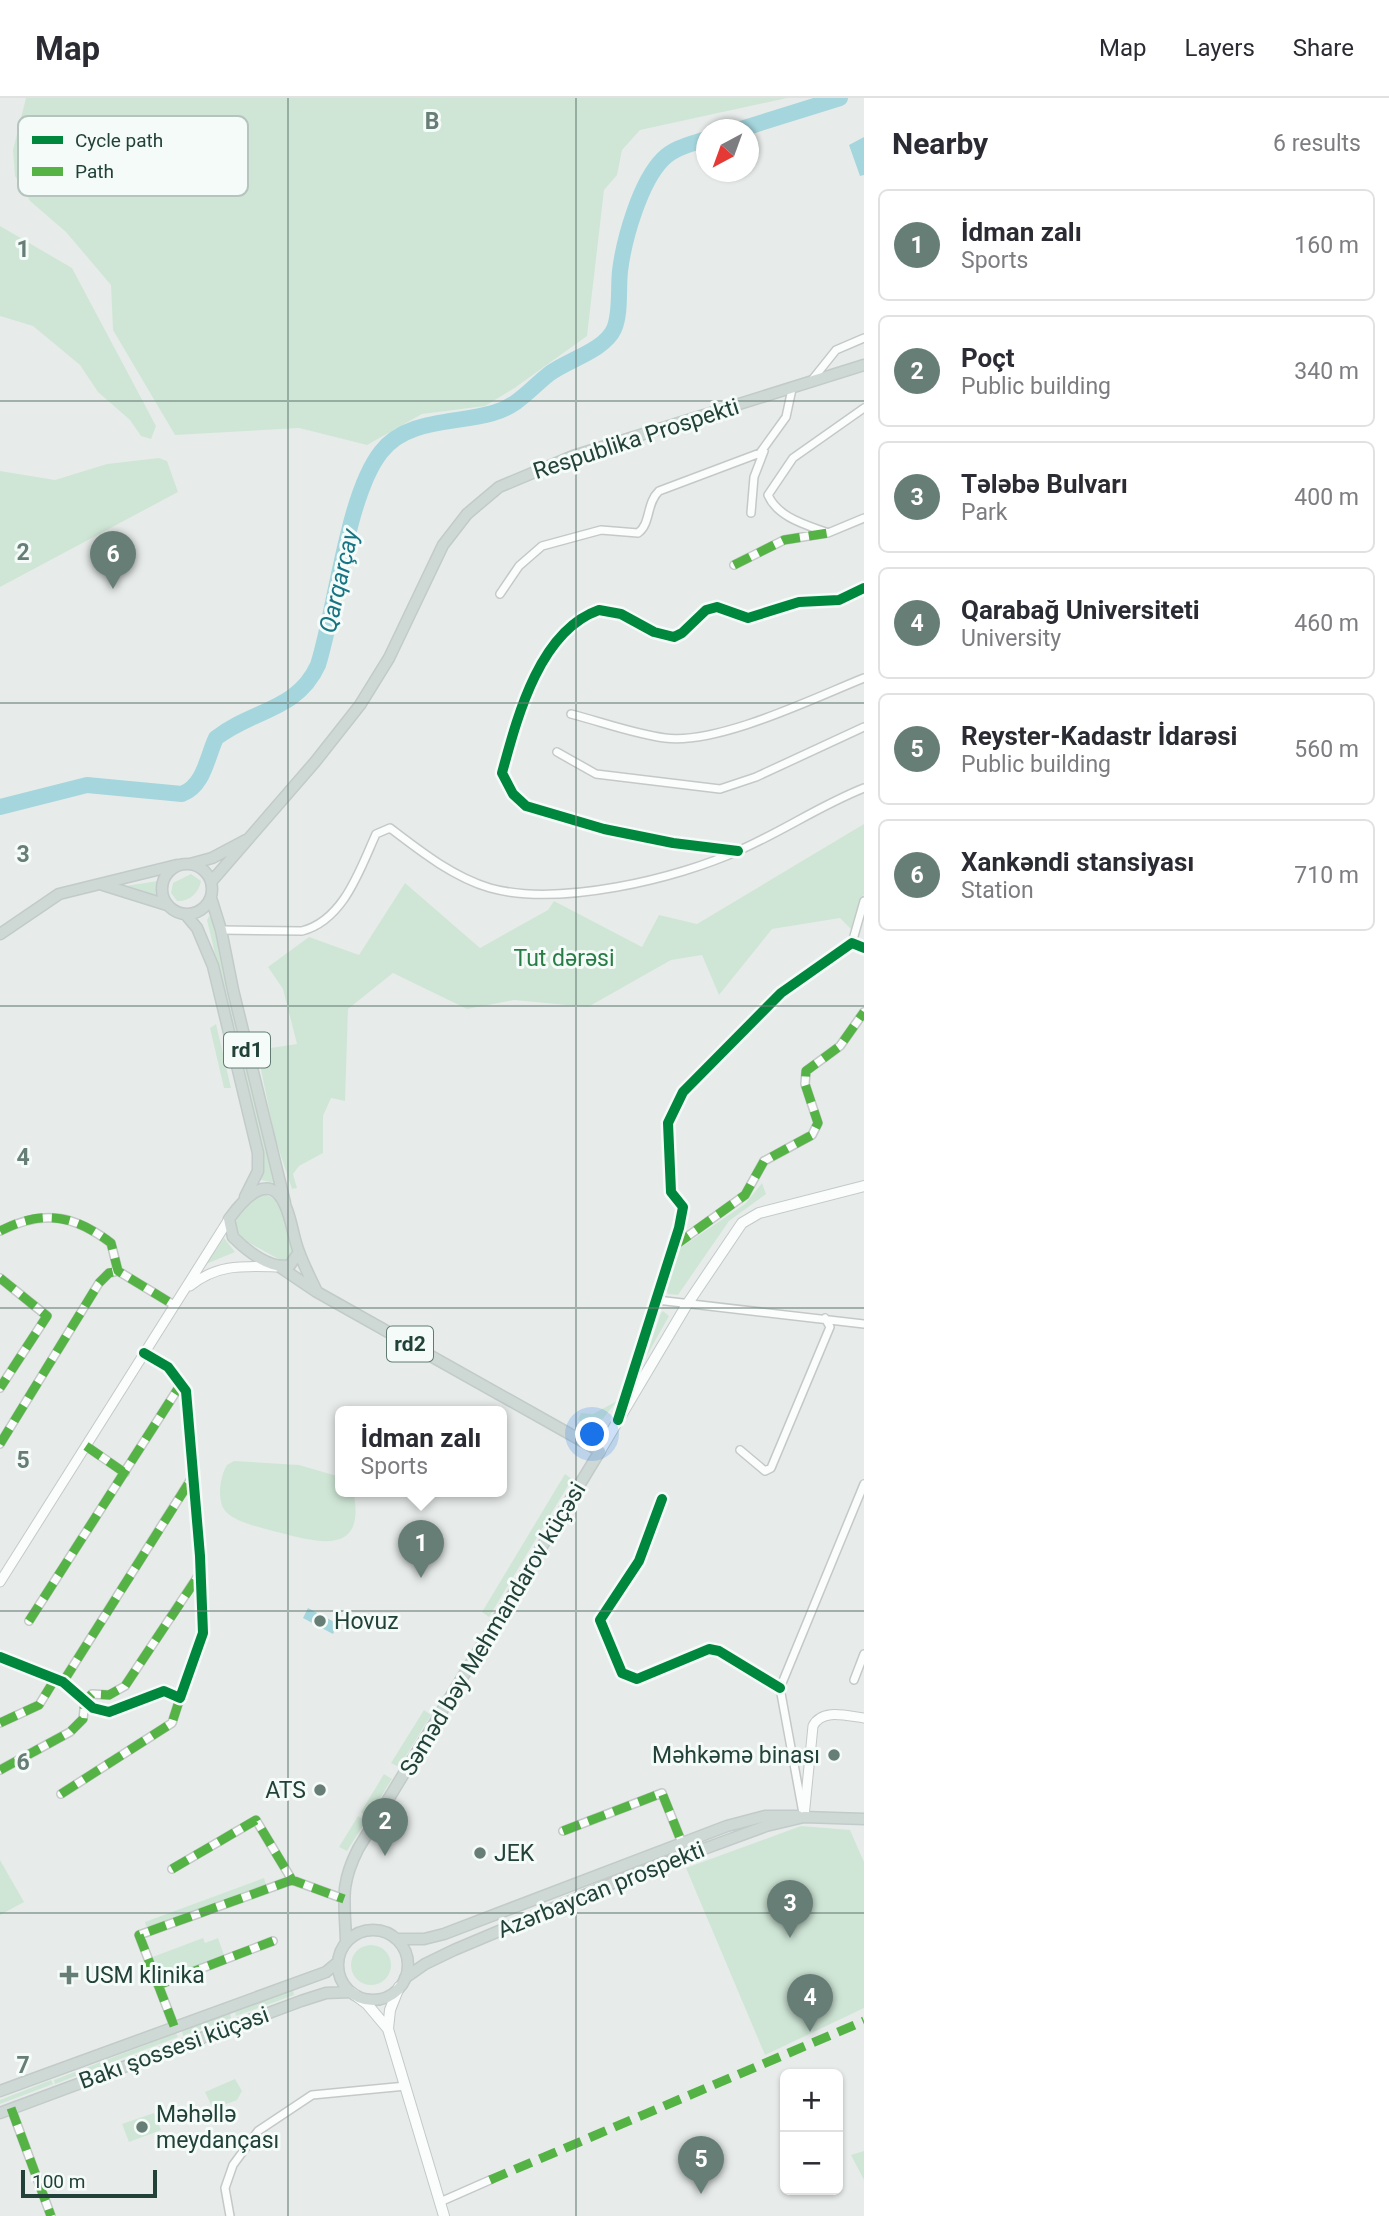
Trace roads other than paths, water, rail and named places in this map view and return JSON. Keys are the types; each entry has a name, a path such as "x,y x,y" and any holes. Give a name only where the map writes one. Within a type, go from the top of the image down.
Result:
{"main road":[{"name":"Respublika Prospekti","path":"211,883 254,835 360,705 389,658 443,545 483,497 527,473 573,456 864,365"},
{"path":"0,934 59,894 212,858 254,835"},
{"path":"100,884 167,905 186,915 201,910 211,898 211,883 203,870 190,864"},
{"path":"167,905 163,898 162,883 170,869 177,866"},
{"name":"rd1","path":"211,898 221,930 285,1203"},
{"name":"rd1","path":"186,915 197,928 213,966 258,1153 258,1171 244,1197"},
{"name":"Səməd bəy Mehmandarov küçəsi","path":"346,1942 346,1874 358,1849 686,1306 742,1223 759,1213 864,1186"},
{"path":"267,1189 285,1203 299,1252 317,1292 237,1241 230,1230 229,1219 244,1197 267,1189"},
{"path":"280,1267 295,1261 299,1252"},
{"name":"rd2","path":"317,1292 598,1450"},
{"name":"Azərbaycan prospekti","path":"396,1939 424,1939 444,1934 638,1859 765,1815 864,1819"},
{"name":"Azərbaycan prospekti","path":"402,1983 425,1964 454,1950 643,1872 766,1826 804,1817"},
{"path":"638,1859 643,1872"},
{"path":"346,1911 365,1931"},
{"path":"388,2029 390,2010 402,1983 407,1957 396,1939 386,1933 365,1931 346,1942 338,1962 339,1973 351,1992 367,2004 388,2029 444,2216"},
{"name":"Bakı şossesi küçəsi","path":"0,2091 326,1972 338,1962"},
{"path":"351,1992 360,1997 381,1998 402,1983"},
{"name":"Bakı şossesi küçəsi","path":"5,2110 301,2001 326,1993 351,1992"}],"street":[{"path":"809,384 836,350 864,338"},
{"path":"751,513 754,477 766,447 786,417 792,389"},
{"path":"828,533 793,519 771,502 768,495 793,458 864,408"},
{"path":"500,594 519,566 542,546 601,530 638,533 644,527 652,498 659,491 752,458 766,447"},
{"path":"734,565 784,540 828,533 864,518"},
{"path":"738,851 673,843 604,830 526,806 513,794 502,773 535,673 568,627 599,610 621,614 654,632 674,636 706,610 717,607 748,618 799,602 839,600 864,588"},
{"path":"571,714 667,739 708,734 744,726 864,678"},
{"path":"557,752 596,774 720,789 756,777 864,727"},
{"path":"221,930 302,931 315,927 347,894 376,834 383,828 390,828 461,876 490,888 526,894 598,889 644,882 738,851 864,788"},
{"path":"620,1417 674,1246 683,1207 671,1192 668,1123 683,1093 781,993 852,943 864,901"},
{"path":"852,943 864,948"},
{"path":"674,1246 745,1195 764,1161 812,1135 818,1123 805,1084 806,1071 839,1046 864,1012"},
{"path":"0,1231 15,1223 39,1219 76,1220 111,1243 118,1271"},
{"path":"0,1583 229,1219"},
{"path":"183,1291 210,1272 225,1268 280,1267"},
{"path":"0,1444 99,1283 108,1273 118,1271 174,1305"},
{"path":"0,1278 47,1316 0,1388"},
{"path":"657,1300 686,1306 864,1324"},
{"path":"740,1450 765,1471 771,1468 830,1327 825,1318"},
{"path":"61,1794 172,1723 203,1633 201,1573 186,1391 168,1367 144,1353"},
{"path":"29,1621 181,1384"},
{"path":"86,1446 125,1473"},
{"path":"0,1724 39,1705 59,1681 192,1476"},
{"path":"804,1817 780,1688 864,1484"},
{"path":"662,1499 639,1561 600,1620 622,1674 637,1679 709,1649 719,1651 780,1688"},
{"path":"0,1770 70,1732 83,1719 85,1701 92,1694 109,1695 125,1686 201,1573"},
{"path":"854,1680 864,1654"},
{"path":"0,1657 59,1681 93,1708 109,1712 164,1691 180,1698"},
{"path":"804,1817 813,1726 817,1718 824,1715 864,1718"},
{"path":"563,1831 662,1793 682,1843"},
{"path":"172,1869 256,1820 292,1880 344,1899"},
{"path":"174,2026 139,1935 292,1880"},
{"path":"158,1985 273,1941"},
{"path":"230,2216 225,2188 233,2165 258,2131 312,2095 406,2086"},
{"path":"5,2110 51,2216"},
{"path":"440,2202 490,2180"}],"water":[{"path":"864,137 864,175 860,176 849,145"},
{"name":"Hovuz","path":"308,1608 338,1624 333,1634 303,1618"}],"waterway":[{"name":"Qarqarçay","path":"759,123 840,98"},
{"name":"Qarqarçay","path":"0,807 87,785 182,794 200,778 216,738 298,692 318,665 359,495 381,452 404,433 418,428 502,410 517,402 549,374 609,337 616,323 625,243 640,196 663,159 696,142"}],"place":[{"name":"Xankəndi stansiyası","path":"113,589"},
{"name":"İdman zalı","path":"421,1578"},
{"name":"Hovuz","path":"320,1621"},
{"name":"Məhkəmə binası","path":"834,1755"},
{"name":"ATS","path":"320,1790"},
{"name":"JEK","path":"480,1853"},
{"name":"Poçt","path":"385,1856"},
{"name":"Tələbə Bulvarı","path":"790,1938"},
{"name":"USM klinika","path":"69,1975"},
{"name":"Qarabağ Universiteti","path":"810,2032"},
{"name":"Məhəllə meydançası","path":"142,2127"},
{"name":"Reyster-Kadastr İdarəsi","path":"701,2194"}],"park label":[{"name":"Tut dərəsi","path":"564,958"}]}
